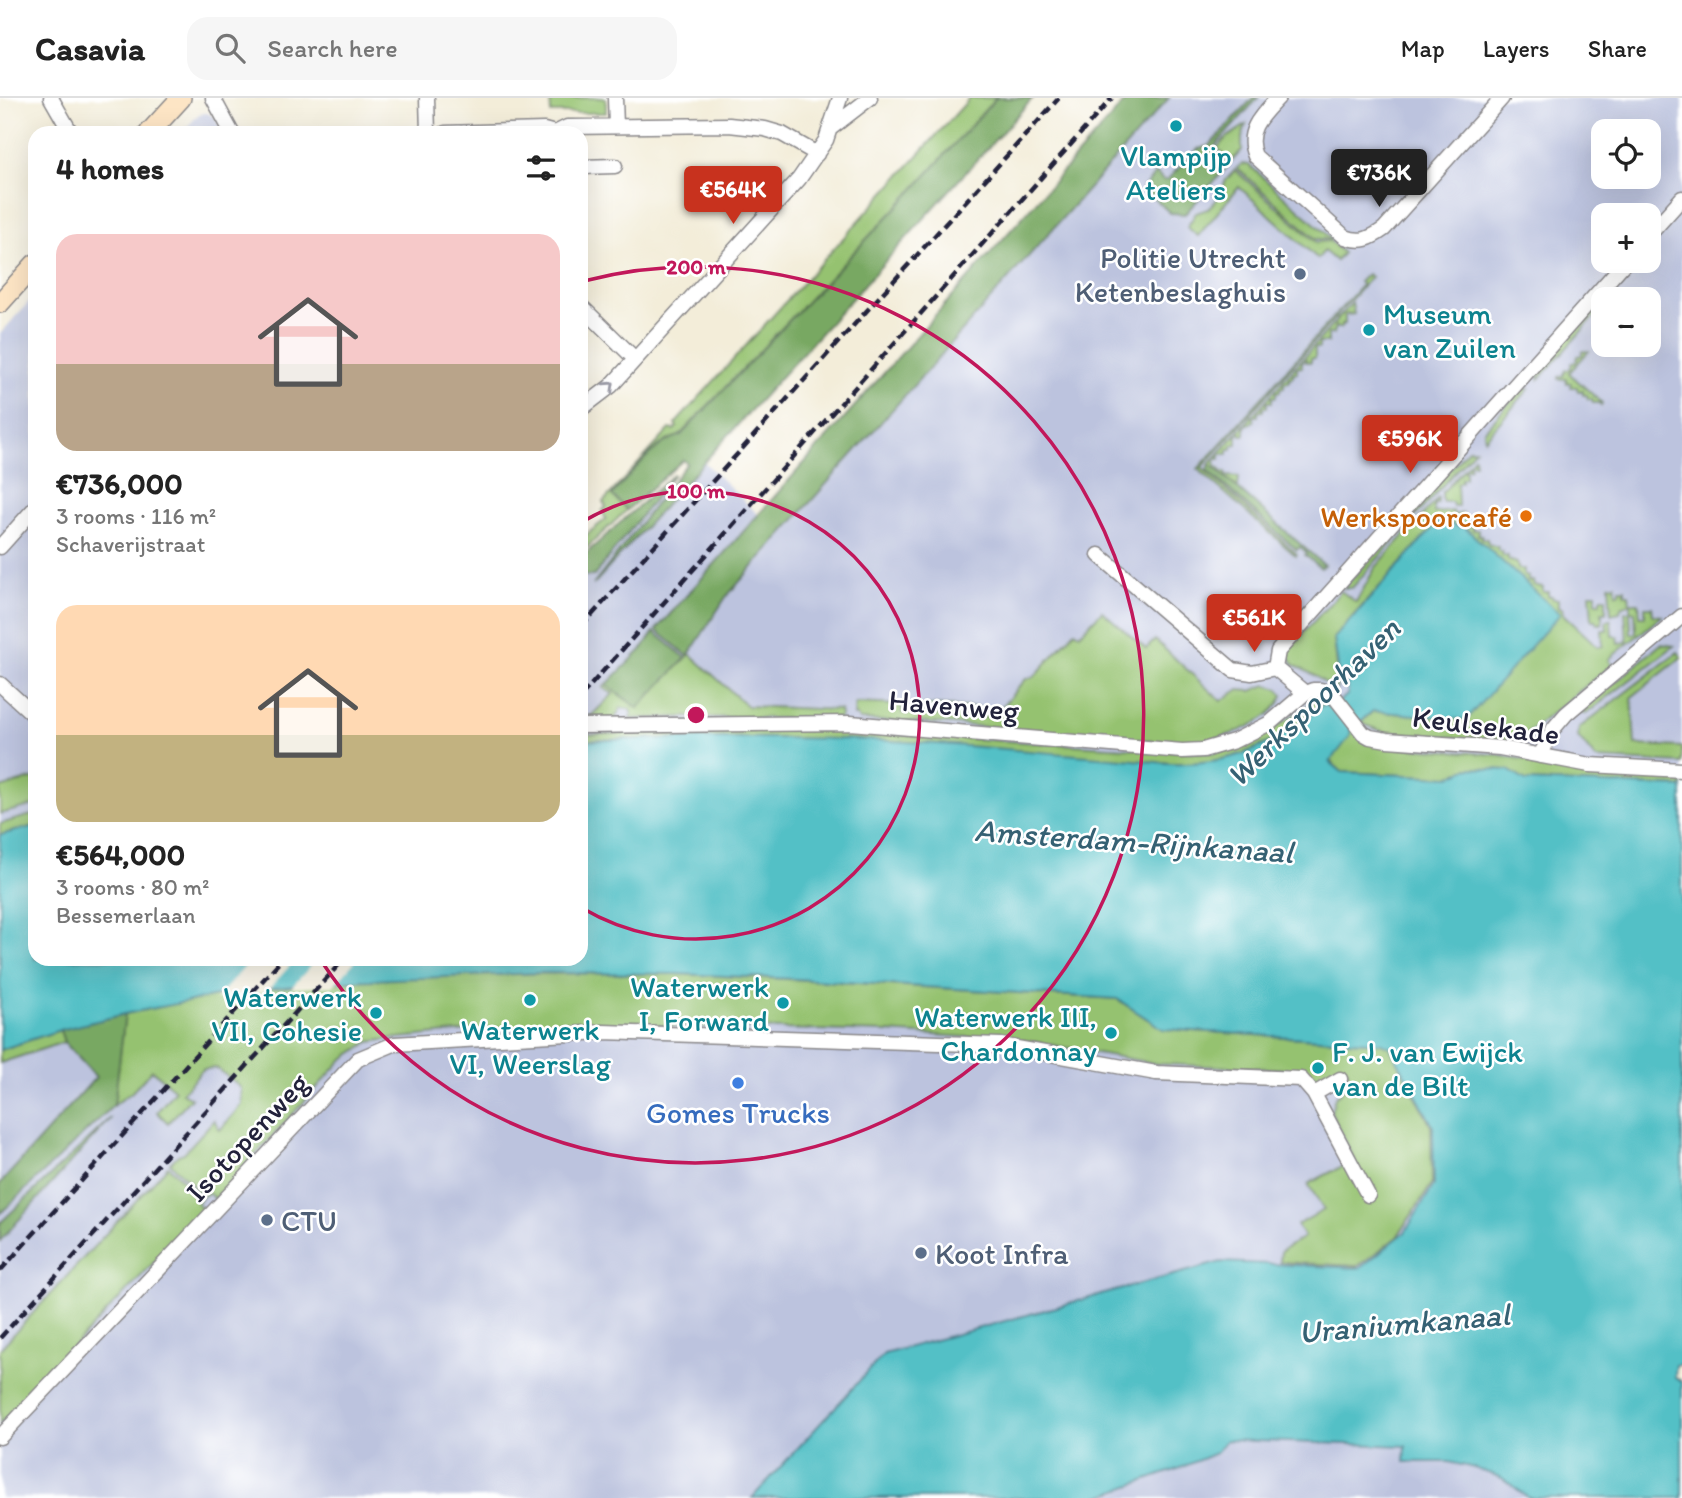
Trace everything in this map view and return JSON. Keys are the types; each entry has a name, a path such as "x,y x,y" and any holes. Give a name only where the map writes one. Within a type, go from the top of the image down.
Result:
{"main road":[{"path":"155,126 181,98"},
{"path":"0,303 28,278"}],"street":[{"path":"51,98 67,126"},
{"path":"213,98 228,126"},
{"path":"427,98 428,126"},
{"path":"615,98 616,126"},
{"path":"588,404 611,386 799,179 831,128 840,98"},
{"path":"831,128 870,98"},
{"path":"1278,98 1260,118 1250,138 1255,156 1345,237 1357,241 1371,238 1384,229 1502,98"},
{"path":"588,127 729,125 765,129 782,134 817,154"},
{"path":"588,167 615,166"},
{"path":"1661,221 1682,198"},
{"path":"1275,668 1278,652 1615,273"},
{"path":"588,313 635,359"},
{"path":"0,547 28,516"},
{"path":"1099,555 1233,670 1252,673 1275,668"},
{"path":"1540,756 1566,714 1682,616"},
{"path":"1275,668 1305,693"},
{"path":"0,684 28,710"},
{"name":"Keulsekade","path":"1305,693 1321,690 1329,693 1370,737 1500,748 1590,765 1682,770"},
{"name":"Havenweg","path":"588,726 850,723 1182,751 1203,750 1234,741 1270,723 1305,693"},
{"name":"Isotopenweg","path":"0,1437 358,1059 394,1044 603,1032 1000,1045 1156,1073 1301,1079 1314,1094"},
{"path":"1340,1079 1314,1094 1368,1195"}],"shaded area":[{"path":"1146,98 1682,98 1682,787 1342,772 1350,731 1373,711 1466,720 1560,614 1462,526 1440,520 1334,637 1346,677 1348,694 1331,707 1250,752 1169,763 935,744 663,738 588,741 588,559 698,456 770,526"},
{"path":"207,113 215,117 220,126 188,126 199,114"},
{"path":"28,303 28,828 0,835 0,334"},
{"path":"796,979 1117,999 1390,1047 1433,1126 1434,1185 1405,1232 1359,1268 1221,1262 884,1354 752,1498 0,1498 0,1050 60,1030 189,1001"},
{"path":"1226,1440 1407,1446 1405,1462 1449,1462 1473,1468 1502,1478 1529,1498 1095,1498 1216,1453"}],"green space":[{"path":"550,98 606,98 606,113 551,113"},
{"path":"970,98 996,98 915,188 679,436 661,445 634,470 612,495 627,510 588,546 588,533 606,519 602,511 606,507 603,502 670,429 677,427 675,424"},
{"path":"996,98 1033,98 593,585 687,463 683,460 627,510 612,495 652,452 680,436 915,188"},
{"path":"1128,98 1169,98 726,597 688,656 656,630"},
{"path":"1253,98 1258,98 1213,148 1229,165 1185,214 1170,213 1143,188 1156,173 1163,180 1167,180 1198,149 1209,146"},
{"path":"1246,125 1242,150 1231,162 1217,148 1226,138"},
{"path":"1242,164 1249,165 1332,239 1316,239 1237,168"},
{"path":"1235,170 1316,242 1330,241 1343,253 1336,261 1324,251 1318,259 1239,187 1198,236 1187,227 1196,213 1208,209 1219,197 1226,180"},
{"path":"1625,273 1633,273 1621,287 1613,287"},
{"path":"1367,274 1371,277 1202,468 1297,554 1296,556 1198,469 1362,285 1359,282"},
{"path":"1352,303 1354,314 1345,315 1345,324 1342,324 1341,328 1335,326 1333,334 1328,334 1328,343 1319,343 1319,348 1315,348 1315,358 1311,358 1311,362 1306,362 1306,359 1302,362 1297,373 1293,373 1289,382 1284,383 1280,392 1276,392 1276,397 1272,397 1272,402 1267,402 1267,407 1263,407 1258,416 1254,416 1254,421 1245,426 1245,435 1240,432 1237,435 1237,444 1228,449 1228,454 1220,454 1220,459 1215,459 1216,467 1220,468 1221,472 1226,472 1226,476 1239,477 1238,488 1210,464"},
{"path":"1591,312 1591,320 1539,379 1538,371"},
{"path":"1582,351 1589,351 1569,373 1602,403 1601,405 1593,403 1587,395 1583,395 1583,391 1578,391 1577,387 1571,387 1571,383 1567,383 1566,379 1559,379 1570,369 1572,363 1576,362 1578,356 1582,355"},
{"path":"1522,388 1529,389 1485,439 1484,431"},
{"path":"1468,449 1475,449 1352,588 1344,588"},
{"path":"1474,457 1475,463 1470,463 1470,468 1465,469 1465,478 1461,478 1461,482 1457,483 1458,506 1453,506 1452,502 1442,502 1442,493"},
{"path":"1210,464 1324,565 1321,568 1305,555 1307,553 1300,547 1297,550 1207,470"},
{"path":"674,474 594,576 588,576 588,552"},
{"path":"1438,498 1438,504 1434,504 1434,513 1463,513 1468,526 1478,530 1482,539 1487,539 1488,544 1498,547 1503,556 1508,556 1508,560 1517,563 1518,569 1524,569 1524,576 1528,576 1528,581 1543,587 1543,592 1548,592 1548,596 1553,599 1558,599 1558,608 1562,608 1563,614 1598,647 1603,646 1602,630 1607,630 1606,620 1611,620 1612,636 1617,636 1618,643 1627,642 1625,612 1630,612 1631,634 1636,633 1635,612 1630,611 1630,603 1639,603 1640,616 1645,616 1645,607 1652,607 1653,615 1662,616 1609,659 1612,665 1521,738 1501,741 1387,733 1360,723 1373,711 1466,720 1460,528 1440,520 1334,637 1338,677 1336,690 1294,665 1289,656 1288,650 1341,591 1356,602 1375,568"},
{"path":"1615,584 1616,594 1620,593 1620,589 1625,589 1630,603 1621,607 1620,612 1611,614 1609,585"},
{"path":"1590,593 1596,593 1596,602 1606,598 1606,612 1602,612 1602,624 1592,620"},
{"path":"1102,611 1146,649 1155,640 1221,701 1238,690 1251,691 1266,685 1279,689 1283,695 1277,706 1254,724 1225,736 1184,744 952,724 859,720 854,716 855,703 902,705 902,713 993,717 1026,679 1034,677 1075,631 1080,634"},
{"path":"654,632 686,658 638,708 606,685 642,649"},
{"path":"1661,644 1674,646 1586,714 1579,713"},
{"path":"1678,652 1682,657 1632,697 1635,745 1682,747 1682,763 1596,759 1578,737 1579,728"},
{"path":"690,654 747,706 840,710 841,716 838,719 629,719 632,714 630,709 621,708 614,720 588,719 613,694 603,688 606,685 638,707"},
{"path":"1314,700 1324,704 1294,727 1265,744 1216,761 1197,764 965,746 844,740 713,738 588,741 588,735 697,730 815,730 1214,753 1242,745 1279,725"},
{"path":"924,705 1001,709 993,717 923,714"},
{"path":"1354,728 1363,740 1374,745 1500,755 1595,773 1682,777 1682,787 1526,781 1508,770 1469,768 1449,777 1342,772 1329,760"},
{"path":"28,780 28,807 0,814 0,788"},
{"path":"28,816 28,828 0,835 0,824"},
{"path":"540,973 677,974 1117,999 1163,1029 1382,1043 1390,1047 1431,1126 1432,1184 1397,1237 1358,1266 1280,1262 1281,1251 1304,1237 1297,1225 1324,1210 1308,1184 1354,1160 1331,1112 1335,1097 1347,1086 1348,1071 1330,1071 1316,1080 1309,1076 1306,1070 1158,1064 1030,1041 886,1032 628,1025 496,1028 369,1042 342,1060 215,1199 208,1193 204,1196 170,1163 184,1153 214,1120 220,1130 242,1104 241,1088 217,1068 203,1069 182,1093 191,1098 168,1123 157,1112 175,1090 152,1070 132,1092 114,1105 125,1014 289,985 383,978"},
{"path":"125,1014 114,1105 0,1214 0,1184 96,1077 64,1042 60,1030"},
{"path":"60,1030 64,1042 0,1063 0,1050"},
{"path":"111,1118 0,1241 0,1223"},
{"path":"168,1166 202,1198 197,1203 204,1210 0,1424 0,1349"}],"water":[{"path":"1440,520 1460,527 1462,525 1560,614 1466,720 1373,711 1350,730 1351,735 1330,762 1342,772 1449,777 1469,768 1508,770 1526,781 1682,787 1682,1365 1676,1365 1675,1378 1682,1381 1682,1498 1529,1498 1502,1478 1474,1468 1449,1462 1405,1462 1406,1446 1226,1440 1216,1453 1095,1498 752,1498 884,1354 1221,1262 1360,1268 1405,1232 1434,1185 1433,1126 1390,1047 1382,1043 1163,1029 1117,999 796,979 677,974 540,973 347,981 242,991 125,1014 60,1030 0,1050 0,835 28,828 28,966 588,966 588,741 850,739 959,745 1169,763 1215,761 1271,742 1324,704 1332,707 1348,694 1346,678 1339,675 1334,638"}],"pier":[{"path":"246,966 290,966 266,992 215,1000"},
{"path":"311,966 351,966 333,986 291,988"}],"railway":[{"path":"588,619 1059,98"},
{"path":"588,688 1112,98"},
{"path":"0,1271 276,966"},
{"path":"0,1338 338,966"}],"place":[{"name":"Vlampijp Ateliers","path":"1176,126"},
{"name":"Politie Utrecht Ketenbeslaghuis","path":"1300,274"},
{"name":"Museum van Zuilen","path":"1369,330"},
{"name":"Werkspoorcafé","path":"1526,516"},
{"name":"Waterwerk VI, Weerslag","path":"530,1000"},
{"name":"Waterwerk I, Forward","path":"783,1003"},
{"name":"Waterwerk VII, Cohesie","path":"376,1013"},
{"name":"Waterwerk III, Chardonnay","path":"1111,1033"},
{"name":"F. J. van Ewijck van de Bilt","path":"1318,1068"},
{"name":"Gomes Trucks","path":"738,1083"},
{"name":"CTU","path":"267,1220"},
{"name":"Koot Infra","path":"921,1253"}],"water label":[{"name":"Werkspoorhaven","path":"1313,702"},
{"name":"Amsterdam-Rijnkanaal","path":"1134,841"},
{"name":"Uraniumkanaal","path":"1404,1323"}]}
